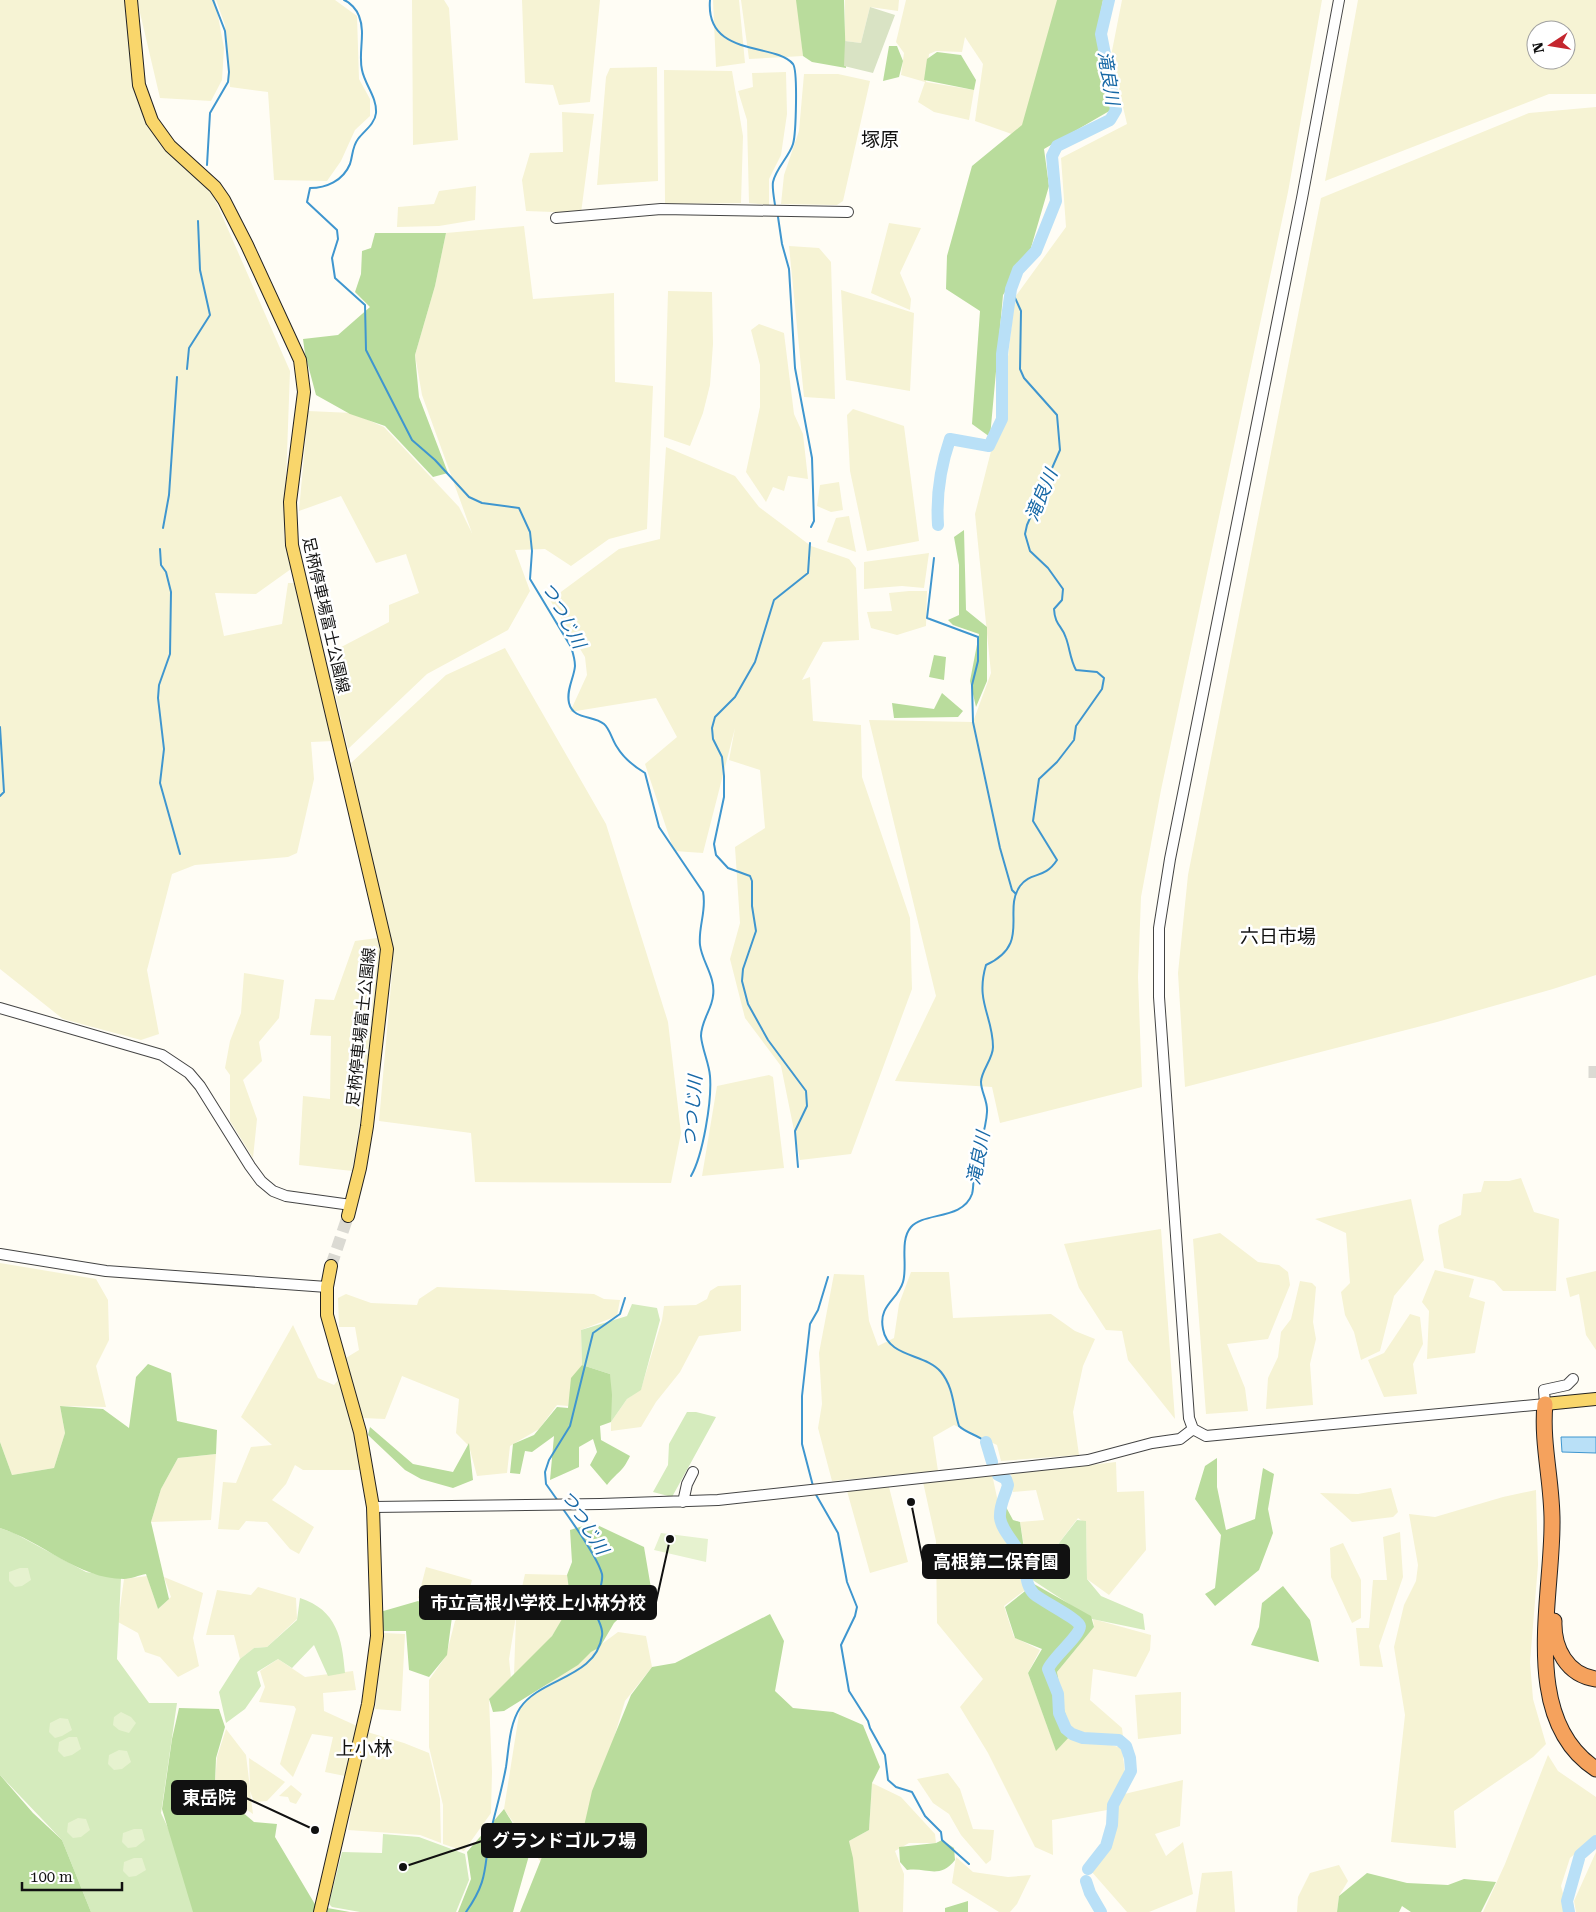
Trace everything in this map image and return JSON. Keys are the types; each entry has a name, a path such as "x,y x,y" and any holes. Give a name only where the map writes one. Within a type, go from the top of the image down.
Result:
{"highway":[{"path":"1544,1404 1551,1424 1559,1501 1559,1548 1554,1615 1555,1637 1557,1647 1568,1664 1583,1676 1596,1679"},
{"path":"1544,1404 1543,1424 1552,1524 1545,1629 1545,1668 1554,1708 1564,1736 1577,1755 1596,1769"}],"main road":[{"name":"足柄停車場富士公園線","path":"131,0 139,85 152,121 170,146 215,187 228,206 294,344 303,375 303,409 290,502 292,545 387,949 367,1126 360,1168 349,1211"},
{"path":"320,1912 373,1678 377,1628 372,1507 360,1432 329,1323 327,1287 332,1266"},
{"path":"1544,1404 1596,1399"}],"street":[{"path":"1339,0 1304,189 1170,859 1159,928 1158,997 1189,1418 1193,1430 1206,1436 1544,1404 1544,1390 1567,1385 1573,1379"},
{"path":"556,218 661,209 848,212"},
{"path":"0,1008 162,1055 189,1073 200,1086 261,1181 273,1191 286,1196 349,1211"},
{"path":"0,1254 106,1271 327,1287"},
{"path":"372,1507 683,1502 1088,1460 1152,1443 1180,1438 1193,1430"},
{"path":"683,1502 687,1484 693,1472"}],"shaded area":[{"path":"0,0 126,0 131,68 140,108 160,145 213,195 290,371 284,536 291,569 256,594 215,593 224,636 282,624 288,583 294,583 333,741 311,742 314,779 297,853 288,857 195,865 172,874 147,970 159,1034 141,1040 63,1019 0,969"},
{"path":"137,0 215,0 224,48 222,80 211,101 160,98"},
{"path":"216,0 335,0 357,16 359,79 370,99 370,116 355,130 341,161 327,181 274,180 268,92 230,87 225,25"},
{"path":"412,0 444,0 449,8 458,140 413,145"},
{"path":"522,0 600,0 590,102 559,105 553,85 525,83"},
{"path":"713,0 739,0 745,63 716,67"},
{"path":"741,0 797,0 803,56 749,59"},
{"path":"845,0 899,0 898,11 870,7 861,43 845,41"},
{"path":"906,0 1063,0 1023,138 975,121 983,64 965,37 962,52 936,51 929,54 926,82 974,90 969,120 934,112 918,102 925,82 901,75 904,53 896,42"},
{"path":"1122,0 1322,0 1288,192 1161,790 1141,897 1138,977 1142,1087 1000,1123 992,1087 895,1081 936,996 869,720 973,722 991,673 975,514 1002,408 1015,297 1066,227 1061,158 1127,124 1111,56"},
{"path":"1358,0 1596,0 1596,94 1549,94 1325,181"},
{"path":"657,67 658,181 597,185 606,77 610,68"},
{"path":"664,70 732,71 743,136 741,203 665,204"},
{"path":"786,72 787,114 781,155 769,179 769,205 749,203 747,120 738,91 753,87 752,73"},
{"path":"804,74 838,74 870,81 843,201 837,205 781,204 784,175 799,131"},
{"path":"1596,107 1596,975 1437,1022 1185,1087 1178,973 1188,875 1321,198 1529,113"},
{"path":"562,112 594,114 581,213 526,211 522,180 530,153 563,152"},
{"path":"476,186 475,220 439,226 397,227 398,207 434,204 439,191"},
{"path":"889,223 921,228 900,273 911,299 910,310 871,293"},
{"path":"524,226 533,299 614,293 615,382 653,386 647,529 609,539 571,566 545,549 515,550 530,591 508,630 427,674 348,749 326,655 389,622 389,605 419,593 406,554 376,563 341,496 299,511 308,411 352,413 384,427 459,507 472,533 422,395 415,355 435,286 446,233"},
{"path":"789,246 819,248 831,262 835,399 804,397"},
{"path":"841,290 914,313 910,391 846,380"},
{"path":"668,291 712,292 713,344 710,385 703,413 690,446 664,437"},
{"path":"759,324 784,333 794,414 803,434 808,479 788,476 784,491 773,487 766,502 746,472 760,407 760,365 751,330"},
{"path":"853,409 904,426 919,541 867,551 850,471 847,415"},
{"path":"666,447 735,476 759,507 811,546 849,559 856,568 859,640 823,642 802,680 810,677 813,721 861,725 862,777 910,918 912,989 851,1154 800,1160 781,1066 745,1018 730,959 740,923 735,847 765,828 760,770 729,760 735,728 703,853 674,851 645,764 677,737 656,698 570,712 587,675 585,657 550,600 619,549 660,539"},
{"path":"839,482 843,510 831,512 817,506 820,485"},
{"path":"849,516 856,552 827,542 836,518"},
{"path":"929,553 924,588 902,586 864,589 864,562"},
{"path":"927,591 926,626 897,635 871,628 867,612 892,611 889,593"},
{"path":"505,648 606,824 668,1022 681,1133 671,1183 475,1182 471,1133 379,1121 393,963 351,763 446,675"},
{"path":"377,938 384,948 373,1043 352,1171 299,1165 303,1096 330,1099 331,1036 310,1035 315,999 334,1000 355,941"},
{"path":"244,973 284,980 279,1018 259,1042 262,1061 243,1080 257,1119 253,1158 230,1121 230,1075 225,1068 230,1041 241,1013"},
{"path":"769,1075 773,1077 784,1168 702,1176 717,1086"},
{"path":"1521,1178 1534,1212 1559,1219 1556,1291 1503,1291 1494,1281 1444,1268 1438,1231 1439,1225 1461,1215 1463,1194 1481,1192 1484,1181 1509,1181"},
{"path":"1411,1199 1424,1260 1394,1296 1380,1351 1361,1360 1354,1332 1345,1315 1341,1292 1350,1283 1346,1233 1315,1219"},
{"path":"1161,1229 1175,1419 1128,1360 1122,1331 1106,1330 1079,1288 1064,1244"},
{"path":"1220,1233 1258,1262 1279,1265 1288,1272 1290,1285 1268,1339 1227,1344 1245,1388 1248,1411 1206,1414 1193,1239"},
{"path":"0,1263 96,1279 108,1300 109,1340 96,1366 106,1407 60,1406 65,1433 54,1468 12,1475 0,1442"},
{"path":"1435,1270 1474,1279 1469,1297 1485,1302 1475,1353 1427,1359 1429,1311 1422,1302"},
{"path":"1596,1271 1596,1350 1586,1335 1579,1294 1570,1297 1566,1278"},
{"path":"911,1272 949,1272 953,1318 1051,1314 1075,1331 1095,1339 1083,1366 1073,1412 1079,1455 1001,1461 997,1445 954,1425 933,1437 938,1471 832,1481 818,1428 822,1404 819,1353 834,1274 864,1275 869,1321 878,1346 894,1338 899,1304"},
{"path":"1300,1281 1312,1283 1316,1287 1313,1322 1316,1339 1310,1364 1313,1405 1266,1409 1268,1378 1278,1357 1281,1332 1291,1319"},
{"path":"741,1285 741,1331 699,1336 680,1372 656,1402 641,1427 611,1431 611,1422 627,1399 641,1389 662,1320 664,1306 696,1305 707,1299 710,1291 718,1286"},
{"path":"437,1287 594,1294 604,1299 620,1300 617,1316 581,1330 582,1365 573,1377 568,1406 557,1405 539,1429 510,1446 507,1473 477,1476 469,1446 456,1433 459,1399 402,1376 385,1419 363,1418 344,1359 359,1350 355,1327 339,1327 338,1298 346,1294 371,1303 417,1305 419,1299"},
{"path":"1410,1314 1420,1317 1423,1344 1413,1364 1417,1394 1384,1397 1368,1360 1384,1353"},
{"path":"293,1325 318,1378 334,1385 340,1378 362,1470 303,1470 295,1465 286,1484 272,1500 314,1527 299,1554 290,1549 267,1522 246,1521 239,1530 218,1529 223,1482 236,1483 251,1447 272,1445 241,1417"},
{"path":"216,1454 211,1520 151,1522 161,1489 178,1458"},
{"path":"1116,1462 1117,1492 1144,1491 1146,1550 1109,1595 1087,1579 1086,1524 1078,1518 1052,1552 1024,1546 1020,1522 1044,1520 1036,1490 1013,1492 1011,1474"},
{"path":"992,1474 1008,1549 1025,1590 1004,1606 1014,1637 1040,1650 1028,1673 1056,1750 1072,1734 1122,1748 1125,1773 1107,1810 1052,1820 1053,1855 1035,1847 988,1753 960,1707 983,1679 937,1623 936,1541 923,1482"},
{"path":"889,1487 908,1562 870,1573 847,1491"},
{"path":"1391,1488 1398,1512 1393,1517 1352,1522 1320,1493 1358,1494"},
{"path":"1536,1490 1538,1565 1530,1662 1533,1699 1546,1744 1533,1757 1454,1811 1456,1848 1391,1842 1405,1715 1394,1647 1404,1605 1416,1581 1418,1565 1409,1514 1435,1517 1503,1497"},
{"path":"1400,1532 1403,1577 1379,1646 1383,1667 1360,1666 1356,1628 1369,1628 1373,1580 1387,1580 1383,1537"},
{"path":"1343,1543 1361,1580 1361,1618 1352,1623 1331,1577 1330,1548"},
{"path":"426,1567 472,1580 466,1603 446,1609 418,1598"},
{"path":"525,1574 567,1575 571,1604 562,1622 541,1651 514,1675 516,1616 509,1659 511,1678 489,1699 492,1772 491,1813 464,1851 443,1844 443,1805 429,1747 429,1680 446,1656 455,1621 476,1599 517,1609"},
{"path":"147,1576 158,1609 171,1597 164,1577 203,1593 193,1638 199,1666 178,1677 160,1657 145,1652 138,1633 118,1622 124,1579"},
{"path":"258,1587 296,1598 297,1619 267,1647 254,1648 240,1659 234,1635 206,1635 217,1590 251,1595"},
{"path":"1093,1619 1151,1635 1150,1650 1136,1677 1093,1669 1090,1700 1122,1728 1123,1737 1069,1732 1057,1672 1094,1627"},
{"path":"618,1632 646,1636 652,1667 625,1701 582,1845 540,1861 504,1809 520,1708 530,1697"},
{"path":"384,1633 405,1634 401,1711 375,1709"},
{"path":"278,1659 305,1677 353,1671 356,1690 323,1693 324,1711 357,1726 345,1776 325,1772 333,1737 312,1734 293,1777 280,1764 296,1709 294,1706 259,1702 265,1687 260,1671"},
{"path":"1181,1692 1181,1734 1138,1739 1135,1695"},
{"path":"226,1729 246,1755 250,1788 249,1758 285,1782 267,1801 254,1802 250,1791 253,1814 228,1797 215,1783 217,1757"},
{"path":"364,1731 429,1753 440,1799 441,1843 420,1835 348,1830"},
{"path":"1548,1755 1558,1771 1596,1797 1596,1836 1570,1858 1561,1886 1568,1912 1483,1912 1505,1864"},
{"path":"948,1773 960,1789 973,1829 994,1830 991,1860 986,1864 961,1835 949,1814 933,1803 917,1779"},
{"path":"1183,1780 1180,1826 1155,1834 1166,1856 1183,1842 1193,1894 1149,1912 1127,1912 1091,1871 1111,1845 1118,1824 1116,1796"},
{"path":"872,1783 901,1797 935,1834 936,1843 909,1843 895,1851 904,1874 903,1912 859,1912 849,1841 869,1830"},
{"path":"291,1785 302,1794 296,1804 290,1802 288,1797 279,1796"},
{"path":"1596,1852 1596,1912 1576,1912 1574,1901"},
{"path":"956,1857 973,1872 1008,1877 1031,1875 1017,1904 1010,1912 999,1912 952,1883"},
{"path":"1339,1865 1348,1881 1339,1896 1337,1912 1297,1912 1298,1897 1310,1873"},
{"path":"1232,1871 1235,1912 1196,1912 1202,1873"}],"green space":[{"path":"796,0 844,0 846,68 812,62 803,56"},
{"path":"1057,0 1103,0 1097,32 1111,110 1044,149 1049,186 1028,258 1003,295 990,437 972,424 980,311 946,289 947,256 972,166 1022,125"},
{"path":"870,7 895,15 873,73 844,66 845,41 861,43"},
{"path":"889,46 897,46 903,61 899,77 883,81"},
{"path":"937,52 961,55 976,80 974,90 924,80 927,59"},
{"path":"375,233 446,233 435,286 415,355 419,397 448,473 433,477 385,426 350,414 316,395 303,339 338,335 370,307 355,292 361,274 362,251 371,248"},
{"path":"964,530 966,610 987,627 987,681 976,707 970,681 979,634 953,625 948,620 959,615 959,565 954,537"},
{"path":"934,655 946,657 944,680 929,677"},
{"path":"942,693 963,711 958,717 894,718 892,703 934,709"},
{"path":"632,1304 657,1308 660,1320 641,1390 627,1399 611,1422 610,1374 582,1365 581,1330 627,1316"},
{"path":"148,1364 171,1373 177,1421 217,1430 216,1454 178,1458 161,1489 151,1522 169,1599 158,1609 146,1574 124,1579 91,1573 31,1541 0,1528 0,1442 12,1475 54,1468 65,1433 60,1406 103,1409 129,1428 136,1377"},
{"path":"582,1365 610,1374 612,1395 611,1422 600,1426 601,1440 630,1456 624,1466 607,1485 590,1465 597,1452 593,1439 579,1447 579,1467 550,1480 554,1436 532,1452 525,1451 520,1474 510,1473 513,1444 534,1435 557,1407 568,1408 571,1378"},
{"path":"687,1412 696,1412 716,1417 672,1497 653,1492 668,1465 669,1444"},
{"path":"370,1427 413,1464 453,1472 469,1443 473,1480 453,1488 421,1479 405,1470 368,1435"},
{"path":"1217,1458 1217,1487 1226,1530 1255,1519 1263,1468 1274,1474 1268,1509 1273,1533 1259,1570 1215,1606 1205,1594 1215,1588 1221,1535 1195,1499 1205,1466"},
{"path":"1006,1507 1013,1520 1020,1522 1024,1549 1049,1552 1045,1560 1038,1567 1022,1576 1011,1559 1009,1541 1001,1520"},
{"path":"1077,1520 1086,1521 1087,1579 1101,1596 1143,1614 1145,1630 1092,1619 1031,1579"},
{"path":"593,1523 644,1547 651,1588 614,1623 600,1647 591,1652 578,1665 504,1711 493,1712 489,1699 552,1636 571,1604 567,1575 572,1562 570,1530"},
{"path":"0,1528 14,1533 86,1572 121,1578 117,1659 149,1703 177,1703 161,1813 200,1896 200,1912 91,1912 62,1840 0,1775"},
{"path":"661,1533 708,1539 706,1562 654,1550"},
{"path":"20,1568 28,1568 31,1580 22,1586 15,1587 9,1581 9,1572"},
{"path":"1034,1584 1091,1616 1094,1627 1057,1672 1064,1709 1072,1734 1056,1751 1028,1673 1042,1649 1015,1638 1005,1607"},
{"path":"1283,1586 1310,1620 1319,1662 1251,1645 1259,1627 1262,1603"},
{"path":"300,1598 312,1603 330,1618 342,1648 345,1673 328,1676 314,1645 292,1668 278,1659 257,1672 261,1686 245,1709 226,1723 219,1692 240,1659 254,1648 267,1647 297,1620"},
{"path":"418,1601 452,1617 447,1655 429,1677 409,1670 406,1631 384,1631 380,1612"},
{"path":"770,1614 784,1641 775,1691 793,1708 833,1712 863,1725 880,1767 872,1783 869,1830 849,1841 853,1858 859,1912 520,1912 546,1847 577,1857 592,1791 631,1695 652,1667 675,1663"},
{"path":"179,1708 219,1709 225,1727 216,1758 215,1783 228,1800 254,1822 277,1824 275,1837 316,1906 350,1912 193,1912 162,1809 172,1739"},
{"path":"121,1712 131,1717 136,1723 129,1733 119,1730 113,1725 114,1717"},
{"path":"60,1718 68,1719 72,1730 55,1738 49,1732 50,1723"},
{"path":"69,1737 77,1737 81,1749 72,1755 64,1757 58,1751 59,1742"},
{"path":"119,1750 127,1751 131,1762 122,1769 114,1770 108,1764 109,1755"},
{"path":"0,1775 33,1813 62,1840 91,1912 0,1912"},
{"path":"504,1809 530,1852 513,1912 458,1912 471,1879 467,1852"},
{"path":"78,1818 86,1819 90,1830 81,1837 73,1838 67,1832 68,1823"},
{"path":"134,1829 142,1829 145,1840 136,1847 128,1848 122,1842 123,1833"},
{"path":"383,1834 419,1837 465,1854 469,1880 456,1912 360,1912 332,1907 329,1904 342,1852 382,1853"},
{"path":"942,1840 954,1848 955,1860 944,1870 907,1870 900,1862 899,1847 936,1843"},
{"path":"134,1858 142,1858 146,1870 136,1876 129,1877 123,1871 124,1862"},
{"path":"1367,1873 1407,1883 1448,1885 1464,1879 1496,1882 1481,1912 1411,1912 1402,1906 1399,1912 1337,1912 1339,1896"},
{"path":"968,1901 968,1912 945,1912 945,1908"}],"water":[{"path":"1561,1437 1596,1437 1596,1453 1562,1452"}],"waterway":[{"path":"207,165 210,113 228,82 229,72 225,31 213,0"},
{"name":"つつじ川","path":"344,0 349,2 355,9 361,23 362,70 375,102 376,113 371,124 356,142 347,170 328,185 310,188 307,202 337,230 338,239 332,258 335,278 365,305 366,350 412,440 435,460 469,497 482,503 519,508 530,532 532,551 530,579 571,647 574,656 575,666 568,698 571,708 579,715 604,724 622,754 645,773 659,827 703,892 704,905 700,945 713,982 713,989 712,1001 701,1036 709,1071 710,1087 703,1142 691,1176"},
{"path":"710,0 711,18 718,31 729,40 743,46 784,57 793,64 795,69 796,116 794,138 791,149 773,182 775,205"},
{"name":"滝良川","path":"938,525 939,481 950,439 989,446 1002,419 1002,354 1011,289 1018,270 1036,251 1056,201 1052,156 1057,146 1110,120 1116,110 1101,34 1109,0"},
{"path":"778,217 782,244 789,269 795,368 812,458 814,521 811,527"},
{"path":"187,369 189,348 210,315 200,270 198,221"},
{"name":"滝良川","path":"986,1442 959,1426 951,1391 941,1372 926,1361 899,1350 892,1345 886,1338 882,1321 886,1308 897,1294 903,1282 905,1239 911,1227 917,1222 961,1208 972,1194 974,1171 987,1112 981,1082 993,1047 982,989 986,965 1000,957 1008,947 1014,927 1015,896 1020,886 1029,878 1047,870 1057,860 1033,821 1039,779 1057,762 1074,740 1076,726 1102,689 1104,678 1097,672 1076,670 1064,634 1057,622 1054,609 1062,600 1063,589 1048,568 1030,551 1025,534 1027,525 1060,450 1057,415 1024,378 1020,369 1021,311 1011,289"},
{"path":"163,528 169,495 177,377"},
{"path":"798,1167 795,1131 807,1106 806,1091 768,1040 748,1004 742,981 743,969 756,931 752,906 752,881 750,876 728,868 716,855 714,844 724,797 724,776 722,757 713,739 712,728 715,717 735,697 755,662 774,600 808,573 810,543"},
{"path":"160,549 161,565 166,572 171,592 170,654 159,685 158,698 164,749 160,783 180,854"},
{"name":"滝良川","path":"934,558 927,618 978,637 978,661 972,685 973,722 1000,848 1012,890 1016,894"},
{"path":"0,727 4,792 0,796"},
{"path":"813,1486 802,1444 802,1396 810,1324 818,1310 828,1277"},
{"name":"つつじ川","path":"558,1501 546,1484 545,1472 549,1460 570,1426 593,1333 620,1314 625,1298"},
{"name":"滝良川","path":"986,1442 992,1462"},
{"name":"滝良川","path":"998,1475 1006,1479 1008,1485 1000,1509 1001,1523 1022,1558 1031,1590 1038,1597 1074,1619 1080,1626 1076,1635 1048,1669 1058,1694 1059,1713 1066,1729 1072,1734 1083,1738 1119,1740 1126,1746 1130,1758 1131,1771 1113,1805 1112,1825 1106,1846 1088,1869"},
{"path":"815,1493 838,1533 847,1582 857,1607 855,1616 841,1645 849,1691 868,1721 885,1755 888,1780 896,1787 912,1792 925,1816 941,1832 942,1840 969,1864"},
{"name":"つつじ川","path":"466,1912 474,1900 482,1881 516,1715 529,1698 579,1669 589,1661 598,1650 602,1636 602,1629 595,1608 602,1582 600,1567 563,1509"},
{"path":"1569,1912 1567,1901 1580,1855 1596,1841"},
{"name":"滝良川","path":"1086,1881 1090,1893 1101,1912"}],"tunnel":[{"path":"1596,1066 1596,1078"},
{"path":"331,1266 348,1216"}],"place":[{"name":"高根第二保育園","path":"911,1502"},
{"name":"市立高根小学校上小林分校","path":"670,1539"},
{"name":"東岳院","path":"315,1830"},
{"name":"グランドゴルフ場","path":"403,1867"}],"district":[{"name":"塚原","path":"880,139"},
{"name":"六日市場","path":"1278,936"},
{"name":"上小林","path":"364,1748"}]}
